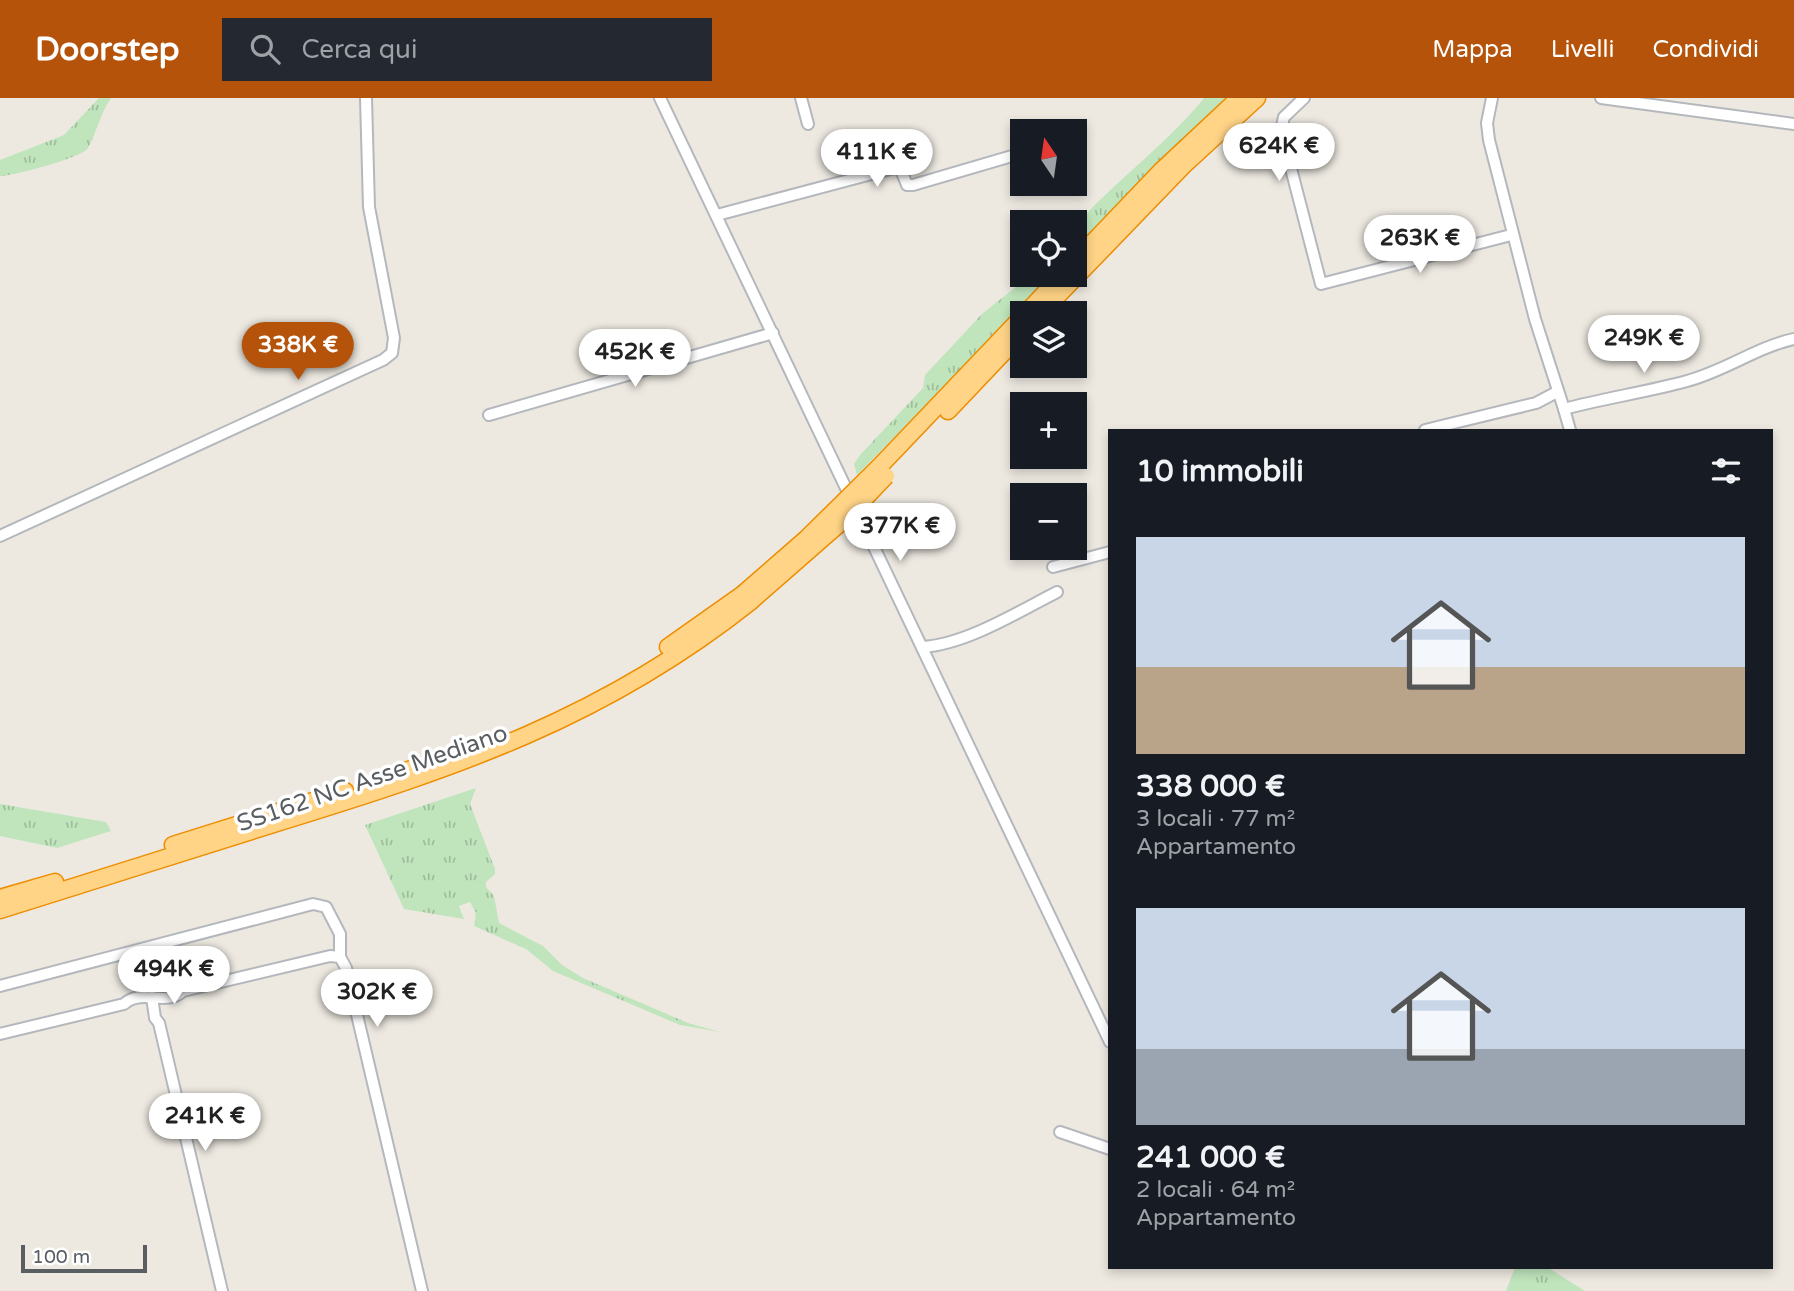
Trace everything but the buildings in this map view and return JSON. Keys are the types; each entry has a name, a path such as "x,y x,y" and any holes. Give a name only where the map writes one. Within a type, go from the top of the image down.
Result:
{"highway":[{"path":"1087,248 1161,171 1239,98"},
{"path":"1053,301 1185,164 1257,98"},
{"name":"SS162 NC Asse Mediano","path":"1037,301 1051,287"},
{"name":"SS162 NC Asse Mediano","path":"882,472 1010,330"},
{"name":"SS162 NC Asse Mediano","path":"0,910 355,793 492,740 619,685 746,598 806,539 882,472 1010,345"},
{"name":"SS162 NC Asse Mediano","path":"0,898 231,832"}],"street":[{"path":"0,536 383,360 392,353 394,338 369,207 366,98"},
{"path":"660,98 922,647 955,722 1108,1038"},
{"path":"801,98 808,124"},
{"path":"1304,98 1284,117 1281,130 1321,284 1511,235"},
{"path":"1492,98 1489,140 1511,235 1556,392 1570,429"},
{"path":"1601,98 1794,124"},
{"path":"717,215 894,168 900,169 907,185 913,185 1010,157"},
{"path":"489,415 773,333"},
{"path":"1564,409 1688,381 1727,367 1775,343 1794,339"},
{"path":"1429,429 1536,403 1556,392"},
{"path":"1052,567 1108,553"},
{"path":"922,647 934,647 974,632 1057,592"},
{"path":"0,986 313,904 326,907 340,934 340,957 346,968 422,1291"},
{"path":"0,1034 124,1004 129,999 152,997 178,988 183,991 330,956 340,957"},
{"path":"152,997 158,1003 159,1023 222,1291"},
{"path":"1060,1132 1108,1148"}],"green space":[{"path":"99,98 111,98 88,148 83,152 47,166 0,176 0,160 64,135"},
{"path":"1204,98 1230,98 1087,240 1087,214"},
{"path":"1016,287 1041,287 1028,301 1010,301 1010,319 857,475 854,464 860,455 923,388 925,375 983,313"},
{"path":"476,788 470,804 495,869 495,874 486,882 486,887 494,896 499,923 543,946 562,965 583,978 688,1023 720,1032 680,1025 553,971 526,949 474,926 476,913 470,902 459,906 464,919 404,909 365,825"},
{"path":"0,804 106,822 111,831 57,848 0,836"},
{"path":"1514,1269 1550,1269 1585,1291 1506,1291"}]}
